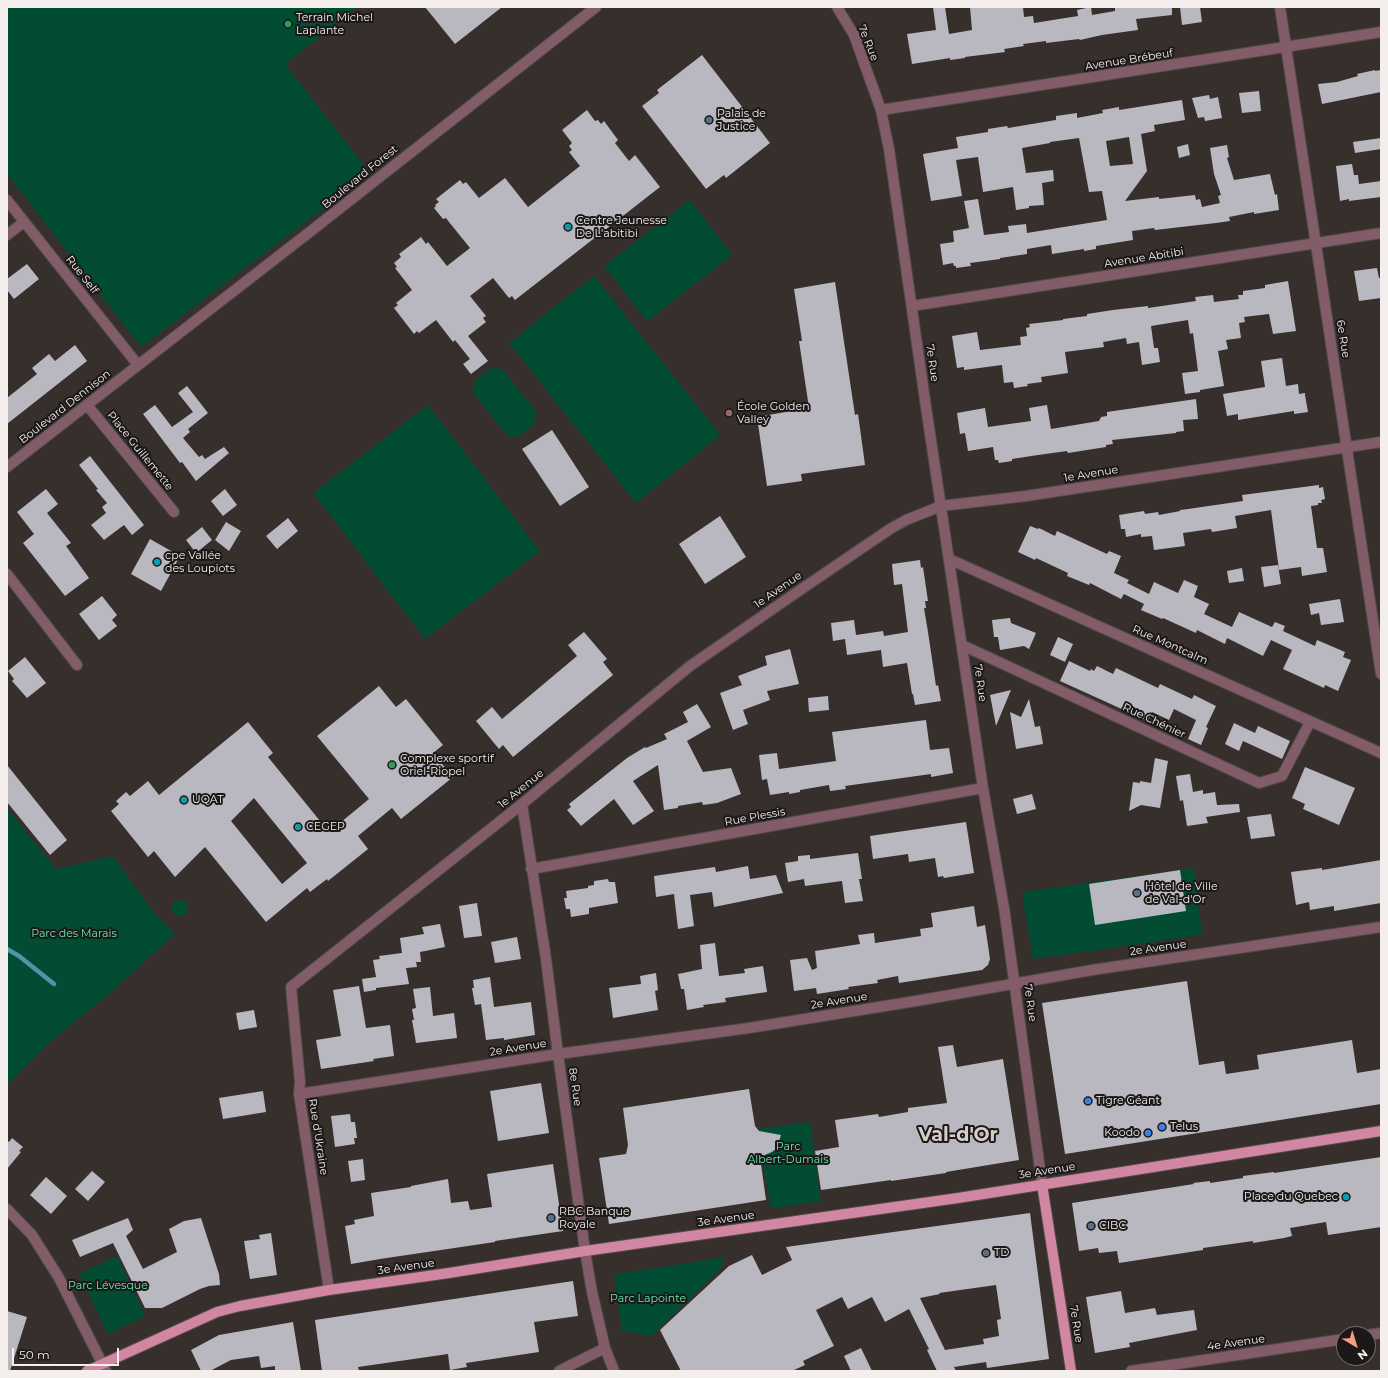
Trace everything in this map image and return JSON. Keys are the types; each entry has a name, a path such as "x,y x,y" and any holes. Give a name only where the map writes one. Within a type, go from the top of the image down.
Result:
{"main road":[{"name":"3e Avenue","path":"87,1371 104,1367 217,1312 240,1306 329,1290 586,1251 958,1198 1381,1131"},
{"name":"7e Rue","path":"1042,1184 1071,1371"}],"street":[{"name":"Boulevard Forest","path":"138,365 596,7"},
{"name":"7e Rue","path":"837,7 854,35 881,110 889,149 983,788 1004,908 1042,1184"},
{"name":"6e Rue","path":"1280,7 1381,674"},
{"name":"Avenue Brébeuf","path":"881,110 1287,48 1381,32"},
{"name":"Rue Self","path":"7,200 138,365"},
{"path":"7,235 24,222"},
{"name":"Avenue Abitibi","path":"912,306 1381,233"},
{"name":"Boulevard Dennison","path":"7,467 138,365"},
{"name":"Place Guillemette","path":"87,405 174,512"},
{"name":"1e Avenue","path":"291,987 522,804 690,666 890,529 906,520 941,506 1026,496 1381,442"},
{"name":"Rue Montcalm","path":"949,559 1381,753"},
{"path":"7,574 77,664"},
{"name":"Rue Chénier","path":"962,645 1259,783 1282,776 1310,722"},
{"name":"Rue Plessis","path":"531,869 983,788"},
{"name":"8e Rue","path":"522,804 546,959 592,1292 605,1348 614,1371"},
{"name":"2e Avenue","path":"299,1094 558,1054 749,1028 1092,970 1381,927"},
{"name":"Rue d'Ukraine","path":"291,987 300,1082 299,1094 329,1290"},
{"path":"7,1209 32,1236 59,1278 104,1367"},
{"name":"4e Avenue","path":"1130,1371 1336,1340"},
{"path":"559,1371 605,1348"}],"green space":[{"path":"7,7 358,7 285,64 370,173 141,347 7,174"},
{"path":"690,200 732,255 647,321 604,266"},
{"path":"594,276 720,435 636,503 509,343"},
{"path":"497,368 503,370 535,410 536,418 533,425 519,436 513,437 506,434 474,394 473,386 475,381 489,369"},
{"path":"428,405 540,551 425,639 313,493"},
{"name":"Parc des Marais","path":"7,808 56,869 113,856 151,909 175,934 110,993 50,1042 7,1085"},
{"path":"1194,868 1202,935 1033,959 1023,892"},
{"path":"180,900 186,902 188,908 186,914 180,916 174,914 172,908 174,902"},
{"name":"Parc Albert-Dumais","path":"810,1122 821,1201 771,1208 757,1129"},
{"name":"Parc Lévesque","path":"117,1256 145,1316 108,1334 79,1274"},
{"name":"Parc Lapointe","path":"723,1257 722,1267 652,1336 622,1331 614,1274"}],"building":[{"path":"425,7 502,7 455,44"},
{"path":"933,7 945,7 949,34 972,30 970,7 1023,7 1024,17 1033,16 1034,23 1078,16 1077,10 1091,7 1092,15 1115,11 1115,7 1172,7 1172,15 1136,19 1138,30 1080,40 1046,43 1046,41 1023,44 1024,46 1004,49 1005,52 912,64 907,34 936,30"},
{"path":"1180,7 1200,7 1202,22 1182,25"},
{"path":"702,55 770,143 726,178 724,175 706,189 642,106 659,93 657,90"},
{"path":"1381,70 1381,92 1322,104 1318,84 1337,82 1358,76 1357,74"},
{"path":"1259,91 1261,111 1242,113 1239,93"},
{"path":"1209,95 1210,99 1218,97 1222,118 1205,121 1204,117 1198,118 1192,98"},
{"path":"1182,100 1185,120 1154,125 1155,131 1141,134 1147,171 1125,201 1195,195 1196,200 1200,199 1202,207 1220,203 1218,196 1221,195 1214,174 1210,148 1227,145 1229,157 1227,158 1234,180 1270,174 1275,195 1277,194 1279,210 1254,214 1254,212 1229,217 1230,221 1216,223 1132,231 1133,240 1096,246 1096,249 1084,251 1084,249 1052,254 1051,245 1027,249 1027,254 970,263 971,266 956,268 953,263 943,265 940,244 954,242 953,231 969,228 964,201 978,199 984,235 1009,232 1008,226 1026,224 1027,233 1107,220 1102,191 1089,192 1079,138 1022,148 1026,173 1053,170 1054,181 1042,183 1044,205 1029,206 1029,208 1016,210 1013,187 983,192 978,157 956,160 962,196 931,201 923,154 958,148 956,137 988,132 988,129 1007,126 1008,128 1056,120 1056,116 1077,113 1077,118 1103,113 1102,110 1119,107 1119,110","holes":["1129,137 1133,164 1110,166 1106,141"]},
{"name":"Centre Jeunesse De L'abitibi","path":"587,110 595,121 598,120 601,124 604,121 618,140 615,143 629,161 635,155 660,187 515,300 512,296 509,298 493,278 470,296 486,316 483,318 486,322 468,336 488,361 471,374 463,364 470,359 455,340 453,342 436,320 419,333 417,331 414,334 394,308 398,305 396,303 412,290 395,268 397,267 394,263 401,257 399,254 421,237 426,244 428,242 447,266 470,248 446,218 443,219 434,208 439,202 436,199 460,180 463,184 466,182 479,198 505,178 528,207 580,166 569,152 572,150 569,146 572,143 562,130"},
{"path":"1381,138 1381,149 1355,153 1353,142"},
{"path":"1188,144 1190,155 1179,158 1177,147"},
{"path":"1352,164 1354,175 1358,175 1359,184 1381,181 1381,197 1340,201 1336,166"},
{"path":"27,264 39,279 14,299 7,290 7,279"},
{"path":"1377,268 1379,278 1381,278 1381,298 1359,301 1354,271"},
{"path":"1288,281 1296,331 1273,334 1269,314 1244,317 1245,322 1239,323 1241,338 1226,340 1228,349 1218,351 1224,386 1185,394 1182,373 1198,371 1193,333 1190,334 1188,320 1151,326 1154,348 1158,348 1160,362 1142,365 1139,342 1127,344 1126,338 1103,342 1104,347 1065,352 1068,373 1041,377 1042,382 1027,384 1028,386 1014,388 1013,382 1004,383 1002,365 964,370 964,367 957,368 952,336 977,332 980,350 1021,345 1020,337 1027,336 1026,328 1030,327 1029,324 1087,316 1087,314 1113,310 1148,306 1148,308 1196,301 1195,297 1213,295 1214,302 1239,299 1238,295 1243,295 1243,291 1265,288 1265,285"},
{"path":"835,282 855,415 858,414 865,465 801,474 802,481 767,486 757,417 809,408 799,341 802,341 794,289"},
{"path":"75,345 87,361 7,424 7,398 37,374 32,368 49,354 55,361"},
{"path":"1282,358 1286,386 1298,384 1299,394 1305,393 1308,412 1294,414 1294,411 1238,420 1238,414 1227,416 1223,394 1265,387 1261,361"},
{"path":"187,386 208,413 188,429 190,432 183,438 199,457 202,455 205,459 224,447 229,453 196,481 182,462 180,463 143,414 155,405 172,427 193,412 178,393"},
{"path":"1196,399 1198,419 1183,420 1184,431 1112,440 1113,444 1106,445 1106,447 1068,453 1067,451 1038,455 1012,459 1012,461 999,463 998,460 995,460 993,447 968,451 965,433 960,434 957,413 985,408 988,427 1031,421 1029,408 1047,405 1051,429 1099,421 1101,417 1107,416 1107,412"},
{"path":"552,430 589,487 560,506 522,449"},
{"path":"90,456 144,525 132,535 124,525 104,540 91,525 106,513 102,507 107,503 79,465"},
{"path":"1319,485 1319,488 1323,487 1325,499 1321,500 1322,503 1318,503 1318,505 1311,506 1317,548 1323,548 1327,572 1302,576 1301,567 1279,570 1271,510 1235,516 1237,528 1212,532 1211,529 1183,533 1185,546 1154,550 1152,536 1141,537 1141,534 1126,537 1125,529 1121,529 1119,515 1144,511 1145,514 1158,512 1159,515 1180,510 1243,501 1242,495"},
{"path":"46,489 58,504 47,513 71,543 66,546 89,578 65,596 23,543 34,534 17,512"},
{"path":"225,489 237,505 223,516 211,501"},
{"path":"720,516 746,557 705,584 679,544"},
{"path":"288,518 298,531 277,549 266,536"},
{"path":"226,522 241,531 229,551 215,540"},
{"path":"1030,526 1039,528 1055,536 1057,531 1107,554 1109,551 1121,556 1114,573 1129,580 1127,583 1149,594 1154,582 1178,593 1184,580 1198,586 1194,597 1209,604 1204,614 1232,627 1239,612 1272,627 1275,622 1285,626 1283,631 1315,646 1317,640 1345,652 1343,657 1351,660 1338,691 1325,685 1324,688 1283,669 1292,650 1271,640 1263,656 1227,638 1225,644 1197,630 1196,633 1141,610 1144,604 1124,594 1121,599 1090,583 1089,585 1067,576 1068,573 1036,558 1035,560 1018,552"},
{"path":"202,527 212,540 196,553 186,540"},
{"name":"cpe Vallée des Loupiots","path":"150,539 180,556 161,591 131,574"},
{"path":"920,560 921,568 923,567 928,601 925,601 926,608 924,608 936,686 938,685 941,701 915,705 907,663 883,667 881,650 847,655 845,639 833,641 831,623 854,620 856,635 883,631 884,636 908,632 902,584 894,585 892,564"},
{"path":"1278,565 1281,584 1264,587 1261,567"},
{"path":"1242,568 1244,581 1229,583 1227,571"},
{"path":"102,596 117,615 112,620 117,626 99,640 79,614"},
{"path":"1340,599 1344,622 1321,625 1319,613 1311,615 1309,604"},
{"path":"1010,618 1011,623 1036,633 1029,649 1024,646 1000,650 998,637 994,637 992,620"},
{"path":"584,632 607,659 603,662 613,675 513,757 503,745 499,749 476,721 492,707 502,719 577,656 568,645"},
{"path":"1058,637 1073,644 1065,662 1050,655"},
{"path":"790,649 799,684 767,691 770,700 743,710 748,724 733,730 720,693 742,685 738,676 767,665 765,656"},
{"path":"25,657 46,683 27,698 12,681 14,679 8,671"},
{"path":"1069,661 1090,671 1091,669 1094,671 1097,666 1113,674 1116,668 1158,688 1160,684 1192,699 1194,695 1216,706 1206,727 1208,728 1201,745 1188,739 1196,720 1174,709 1169,720 1152,712 1148,721 1060,681"},
{"path":"379,686 396,707 406,699 443,745 433,753 453,777 401,819 392,808 358,836 368,849 328,881 327,879 310,892 307,888 266,922 205,847 175,877 154,851 148,857 111,811 119,804 116,801 126,792 130,796 148,781 159,795 248,722 273,753 268,757 329,832 369,799 317,736","holes":["254,798 307,863 282,884 231,821"]},
{"path":"1011,690 996,726 990,695"},
{"path":"828,696 829,710 809,712 808,698"},
{"path":"1029,699 1035,727 1040,726 1043,744 1016,749 1010,712 1021,717"},
{"path":"697,704 711,727 687,741 703,772 731,768 741,794 717,803 703,805 702,802 664,810 658,765 633,781 654,811 633,825 614,799 581,826 567,810 571,807 569,804 627,758 645,747 646,748 667,739 664,734 688,722 683,712"},
{"path":"926,720 930,750 949,748 953,773 931,777 931,774 845,786 846,789 830,791 829,785 800,790 800,792 789,794 789,792 770,795 767,779 762,780 759,755 777,753 779,769 836,761 832,732"},
{"path":"1234,723 1255,733 1258,726 1290,741 1282,759 1243,741 1239,751 1225,744"},
{"path":"1155,758 1168,761 1160,808 1141,805 1129,811 1133,782 1140,783 1140,781 1151,783"},
{"path":"7,765 67,840 50,855 7,802"},
{"path":"1305,767 1355,788 1339,825 1303,809 1305,804 1292,798"},
{"path":"1190,774 1193,792 1203,790 1203,794 1215,792 1217,805 1239,804 1240,812 1206,817 1208,823 1187,826 1183,800 1180,801 1176,776"},
{"path":"1032,794 1036,809 1017,814 1013,799"},
{"path":"1271,814 1275,836 1251,839 1247,817"},
{"path":"966,822 974,873 944,878 943,876 938,877 935,858 909,862 908,854 873,859 870,836"},
{"path":"858,853 862,879 859,879 863,901 845,903 842,881 805,886 804,879 788,882 785,863 798,861 798,856 810,855 810,859"},
{"path":"1381,860 1381,903 1334,911 1334,906 1310,910 1309,902 1296,905 1291,872 1322,868 1322,870"},
{"path":"748,866 750,879 776,875 783,893 714,907 712,892 690,895 694,926 678,929 674,894 656,897 654,876 715,867 716,872"},
{"name":"Hôtel de Ville de Val-d'Or","path":"1180,870 1186,911 1095,925 1089,884"},
{"path":"608,879 609,882 615,882 618,903 589,908 589,914 571,917 570,909 566,909 564,898 567,898 566,891 588,888 588,886 594,885 594,881"},
{"path":"477,903 482,936 464,938 459,906"},
{"path":"974,906 977,927 985,925 990,959 988,965 982,970 899,983 898,976 877,980 878,983 848,987 849,989 817,994 816,988 794,991 790,960 807,958 812,970 817,968 815,951 860,944 858,935 874,933 875,943 921,936 920,929 933,927 931,913"},
{"path":"440,924 445,947 420,952 421,962 416,962 417,967 406,968 409,984 376,988 376,990 364,992 362,979 376,977 373,960 380,959 379,956 402,953 400,938 424,934 422,927"},
{"path":"517,937 521,959 495,963 491,942"},
{"path":"715,943 719,976 745,973 744,969 763,966 767,992 725,998 726,1002 703,1005 704,1007 687,1010 684,989 681,989 678,974 702,969 700,945"},
{"path":"656,973 658,990 655,991 658,1010 613,1018 609,988 641,984 640,976"},
{"path":"490,977 494,1007 531,1002 535,1035 504,1040 504,1038 486,1040 481,1004 475,1005 472,988 474,988 473,980"},
{"path":"1187,981 1199,1065 1224,1061 1226,1074 1259,1069 1257,1055 1352,1040 1357,1073 1381,1069 1381,1104 1065,1154 1042,1003"},
{"path":"359,986 366,1028 390,1025 394,1056 373,1059 374,1061 321,1069 316,1040 341,1036 333,990"},
{"path":"430,987 433,1016 454,1013 457,1038 416,1043 412,1020 414,1020 412,1009 416,1008 413,989"},
{"path":"254,1010 257,1027 239,1030 236,1013"},
{"path":"953,1045 957,1067 1003,1059 1019,1160 946,1173 821,1190 815,1151 839,1147 835,1120 878,1114 879,1117 908,1112 908,1108 947,1103 938,1047"},
{"path":"541,1083 549,1133 498,1141 490,1091"},
{"path":"749,1089 755,1126 759,1131 781,1135 777,1148 760,1157 766,1200 609,1224 599,1158 626,1154 628,1145 623,1108"},
{"path":"263,1091 266,1112 223,1119 219,1098"},
{"path":"350,1114 351,1122 355,1122 357,1138 354,1138 355,1144 335,1147 331,1116"},
{"path":"12,1138 23,1147 19,1151 21,1152 7,1169 7,1140 9,1142"},
{"path":"1381,1157 1381,1227 1328,1235 1326,1222 1290,1228 1292,1236 1284,1238 1203,1248 1203,1250 1119,1263 1117,1251 1099,1253 1098,1248 1079,1251 1072,1203 1194,1184 1193,1183 1210,1181 1210,1183 1243,1178 1243,1176 1274,1173"},
{"path":"363,1159 365,1180 351,1182 348,1161"},
{"path":"553,1164 563,1231 351,1264 345,1226 355,1224 354,1220 374,1216 371,1193 411,1187 448,1179 451,1203 468,1201 470,1210 492,1207 487,1174"},
{"path":"92,1171 105,1182 88,1201 75,1189"},
{"path":"46,1177 67,1196 51,1214 30,1195"},
{"path":"1030,1213 1049,1359 987,1368 986,1362 954,1367 956,1371 937,1371 927,1350 929,1349 909,1309 885,1322 872,1297 848,1309 842,1297 816,1310 834,1346 803,1361 805,1365 792,1371 681,1371 660,1330 729,1266 752,1255 762,1275 792,1260 786,1247","holes":["996,1285 1001,1319 997,1320 999,1336 983,1339 984,1344 945,1350 920,1298 940,1294 939,1293"]},
{"path":"128,1218 133,1230 126,1236 143,1269 177,1252 169,1229 184,1221 201,1218 219,1274 220,1285 200,1289 162,1308 145,1308 113,1243 80,1257 72,1240"},
{"path":"271,1233 277,1275 250,1279 244,1241 260,1239 259,1235"},
{"path":"573,1281 578,1316 534,1322 539,1352 466,1363 467,1367 450,1370 448,1354 358,1367 359,1371 322,1371 315,1320"},
{"path":"1121,1291 1125,1313 1155,1308 1157,1315 1194,1310 1197,1330 1129,1343 1130,1347 1095,1353 1086,1297"},
{"path":"7,1311 27,1317 10,1371 7,1371"},
{"path":"293,1322 301,1371 275,1371 275,1366 261,1368 259,1356 231,1360 210,1371 201,1371 191,1350 219,1335"},
{"path":"861,1348 872,1371 851,1371 844,1356"}],"waterway":[{"path":"7,949 19,956 54,984"}],"place":[{"name":"Terrain Michel Laplante","path":"288,24"},
{"name":"Palais de Justice","path":"709,120"},
{"name":"Centre Jeunesse De L'abitibi","path":"568,227"},
{"name":"École Golden Valley","path":"729,413"},
{"name":"cpe Vallée des Loupiots","path":"157,562"},
{"name":"Complexe sportif Oriel-Riopel","path":"392,765"},
{"name":"UQAT","path":"184,800"},
{"name":"CEGEP","path":"298,827"},
{"name":"Hôtel de Ville de Val-d'Or","path":"1137,893"},
{"name":"Tigre Géant","path":"1088,1101"},
{"name":"Telus","path":"1162,1127"},
{"name":"Koodo","path":"1148,1133"},
{"name":"Place du Quebec","path":"1346,1197"},
{"name":"RBC Banque Royale","path":"551,1218"},
{"name":"CIBC","path":"1091,1226"},
{"name":"TD","path":"986,1253"}],"district":[{"name":"Val-d'Or","path":"958,1135"}]}
